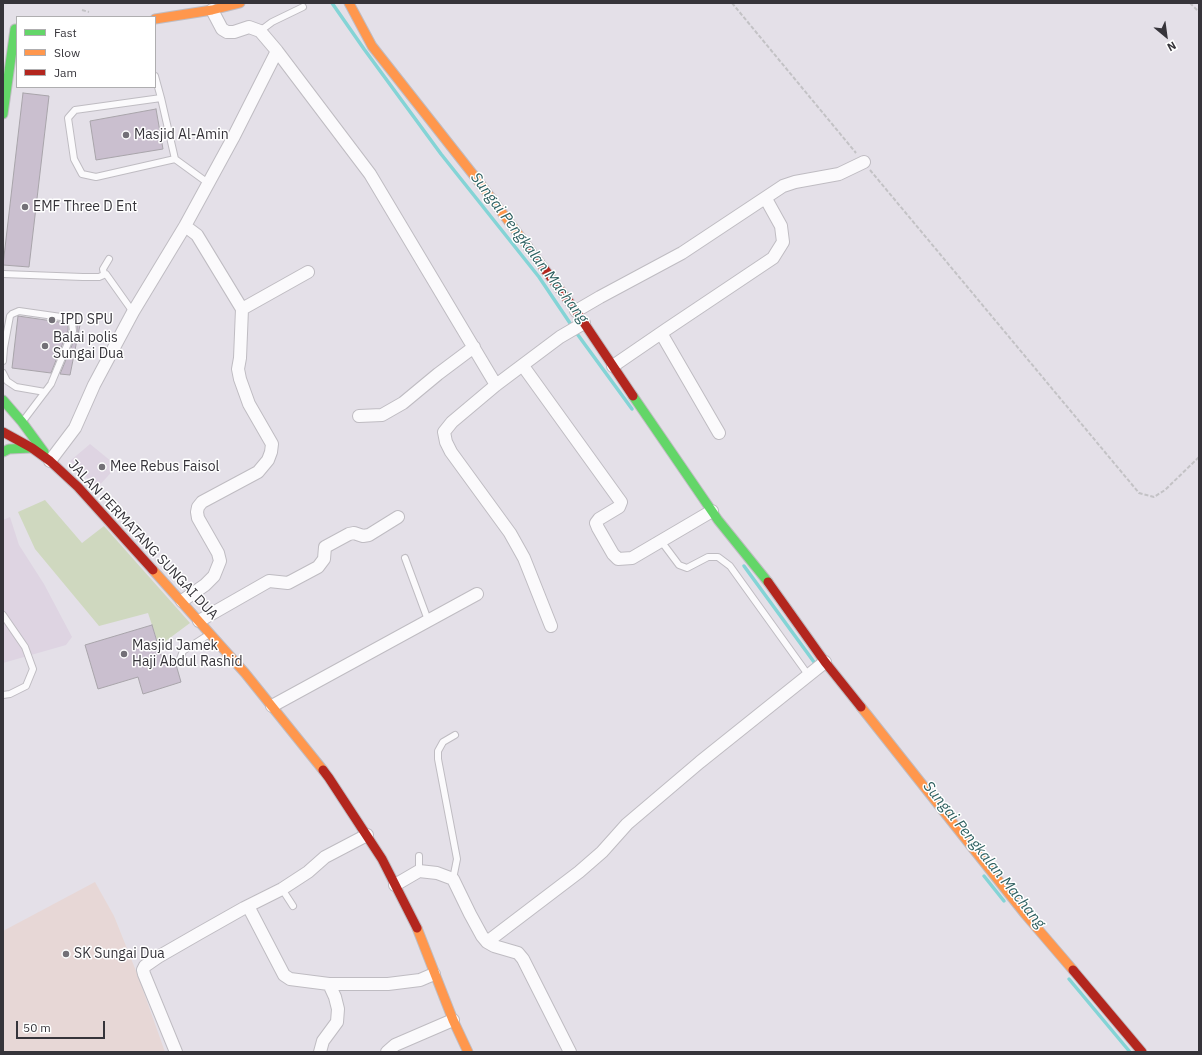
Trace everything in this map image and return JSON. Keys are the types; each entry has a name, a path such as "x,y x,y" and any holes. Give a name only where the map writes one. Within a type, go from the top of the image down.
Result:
{"street":[{"path":"156,19 212,10 240,3"},
{"path":"349,3 372,46 479,182 576,311 583,324 614,366 672,454 712,511 772,588 825,662 1025,914 1142,1052"},
{"path":"212,10 222,30 234,32 249,28 260,31 278,52 370,174 496,385"},
{"path":"3,28 16,29 3,114"},
{"path":"3,40 15,40"},
{"path":"3,400 22,422 50,461 75,428 94,385 133,312 185,226 278,52"},
{"path":"3,75 7,86"},
{"path":"7,86 16,79"},
{"path":"576,311 682,253 766,199 783,186 795,182 838,174 864,162"},
{"path":"614,366 773,258 783,242 781,226 766,199"},
{"path":"182,602 205,585 214,576 220,561 218,553 198,518 196,512 198,507 202,502 258,472 268,460 272,444 249,404 240,379 238,369 240,358 242,309 197,235 185,226"},
{"path":"242,309 308,272"},
{"path":"551,626 524,558 510,533 451,452 446,442 444,432 452,422 496,385 560,337 583,324"},
{"path":"661,333 719,433"},
{"path":"359,416 382,415 403,403 474,347"},
{"path":"523,366 621,502 619,507 596,523 613,554 618,559 632,558 712,511"},
{"name":"JALAN PERMATANG SUNGAI DUA","path":"3,432 32,448 50,461 78,487 200,621 272,706 329,778 382,859 416,926 434,974 468,1052"},
{"path":"3,452 10,449 32,448"},
{"path":"200,621 269,581 288,583 318,567 324,559 324,545 349,534 354,533 363,536 369,535 398,517"},
{"path":"272,706 477,594"},
{"path":"487,942 579,872 602,852 627,824 700,762 825,662"},
{"path":"176,1052 144,974 143,970 145,966 158,957 248,906 282,889 308,872 325,857 367,836"},
{"path":"395,885 418,872 437,873 453,879 470,914 487,942 494,946 518,953 523,960 570,1052"},
{"path":"248,906 284,975 290,979 329,984 388,984 420,980 434,974"},
{"path":"320,1052 323,1041 336,1022 338,1009 335,997 329,984"},
{"path":"387,1052 394,1045 453,1020"}],"lane":[{"path":"260,31 272,22 302,7"},
{"path":"156,80 175,159 208,183"},
{"path":"161,98 75,110 68,118 74,159 82,174 96,177 175,159"},
{"path":"104,274 103,269 109,259"},
{"path":"3,274 83,277 107,274 133,312"},
{"path":"3,315 10,316 19,311 68,318 72,323 73,331 51,384 22,422"},
{"path":"3,361 10,316"},
{"path":"3,373 7,381 16,387 45,392"},
{"path":"661,541 678,565 686,568 708,557 718,557 730,566 808,676"},
{"path":"405,558 428,620"},
{"path":"3,615 25,647 33,669 26,686 10,694 3,695"},
{"path":"180,659 183,651 210,634"},
{"path":"453,879 457,858 438,760 438,751 444,742 455,735"},
{"path":"418,872 419,856"},
{"path":"282,889 293,906"}],"path":[{"path":"732,3 1139,493 1154,497 1165,490 1199,457"},
{"path":"1190,3 1199,12"},
{"path":"82,10 89,12"}],"shaded area":[{"path":"90,444 117,466 97,488 70,461"},
{"path":"10,517 19,545 44,584 72,637 66,645 3,663 3,520"},
{"name":"SK Sungai Dua","path":"95,882 114,916 138,976 165,1052 3,1052 3,931"}],"green space":[{"path":"45,500 82,543 104,526 190,623 159,646 148,613 99,626 35,549 18,512"}],"building":[{"path":"23,93 49,96 29,267 3,265"},
{"name":"Masjid Al-Amin","path":"156,109 163,149 96,160 90,121"},
{"name":"Balai polis Sungai Dua","path":"18,316 66,323 68,325 68,330 51,373 12,368"},
{"path":"77,324 80,325 70,375 60,374 77,333"},
{"name":"Masjid Jamek Haji Abdul Rashid","path":"152,625 164,665 175,661 181,682 143,694 138,677 98,689 85,645"}],"waterway":[{"name":"Sungai Pengkalan Machang","path":"332,3 441,154 539,277 578,335 632,409"},
{"name":"Sungai Pengkalan Machang","path":"744,566 814,662"},
{"name":"Sungai Pengkalan Machang","path":"984,876 1004,901"},
{"name":"Sungai Pengkalan Machang","path":"1069,979 1130,1052"}],"traffic: fast":[{"path":"3,114 15,29"},
{"path":"633,396 718,520 768,582"},
{"path":"3,400 22,422 44,452"},
{"path":"3,452 9,449 31,448"}],"traffic: slow":[{"path":"156,19 212,10 240,3"},
{"path":"349,3 372,46 528,247"},
{"path":"153,570 245,673 323,770"},
{"path":"861,707 1025,914 1073,970"},
{"path":"417,928 453,1020 468,1052"}],"traffic: jam":[{"path":"528,247 576,311 633,396"},
{"path":"3,432 32,448 50,461 78,487 153,570"},
{"path":"768,582 825,662 861,707"},
{"path":"323,770 382,859 417,928"},
{"path":"1073,970 1142,1052"}],"place":[{"name":"Masjid Al-Amin","path":"126,135"},
{"name":"EMF Three D Ent","path":"25,207"},
{"name":"IPD SPU","path":"52,320"},
{"name":"Balai polis Sungai Dua","path":"45,346"},
{"name":"Mee Rebus Faisol","path":"102,467"},
{"name":"Masjid Jamek Haji Abdul Rashid","path":"124,654"},
{"name":"SK Sungai Dua","path":"66,954"}]}
